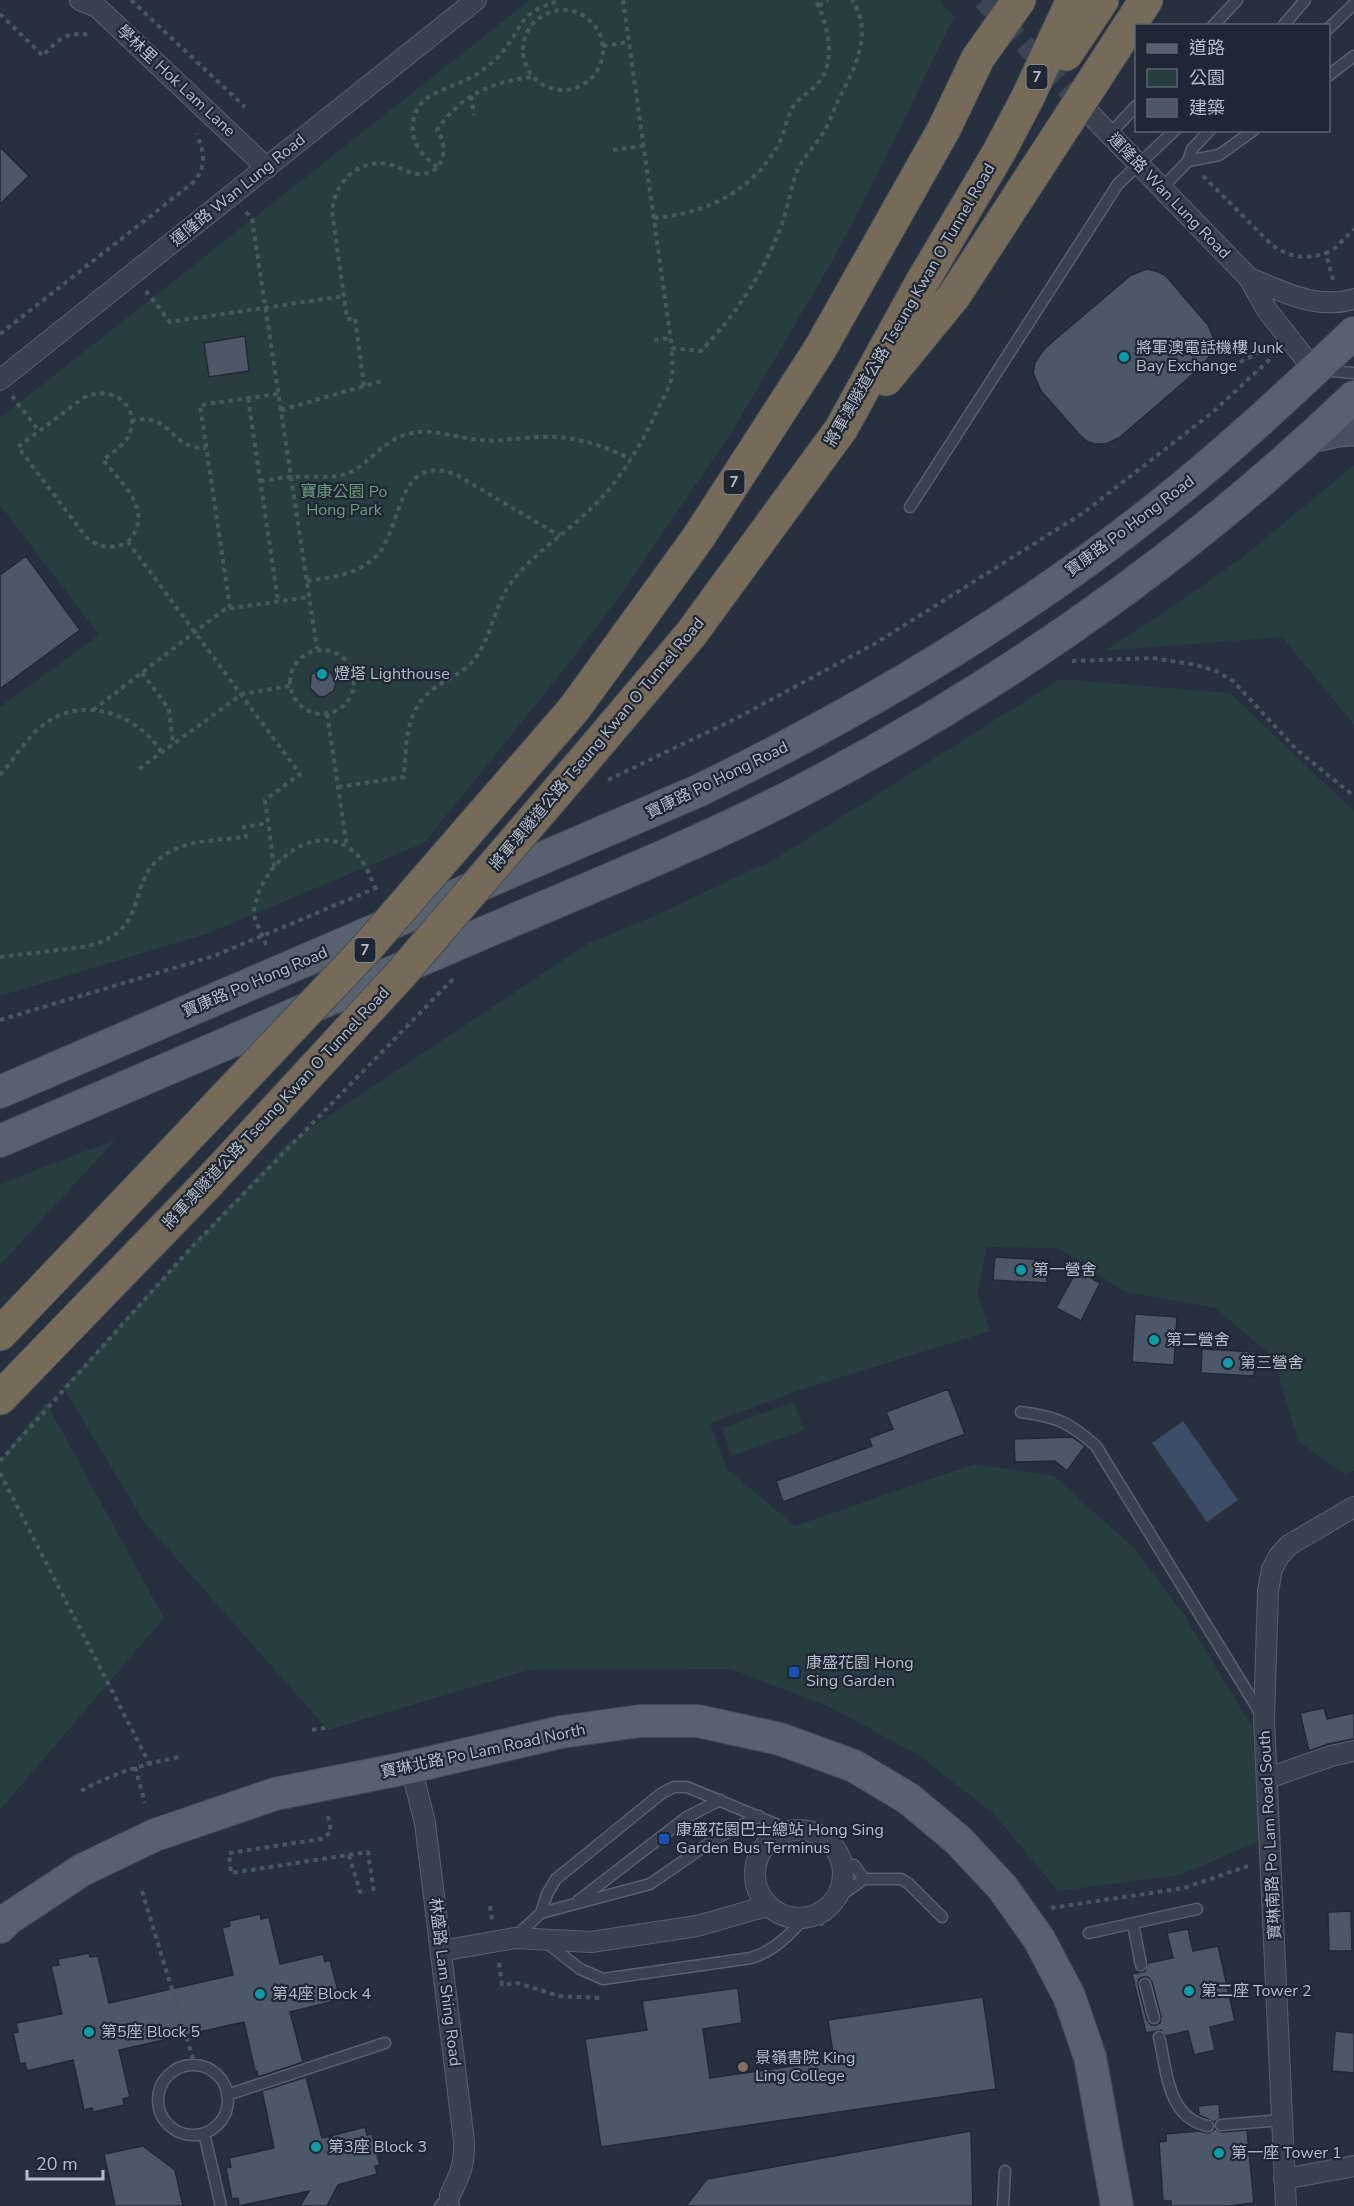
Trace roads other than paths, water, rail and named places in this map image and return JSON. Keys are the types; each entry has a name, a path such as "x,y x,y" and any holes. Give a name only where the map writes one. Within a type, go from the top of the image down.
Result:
{"highway":[{"path":"978,58 995,0"},
{"name":"7","path":"0,1334 365,950 574,708 698,538 820,349 944,129 978,58 1019,0"},
{"name":"將軍澳隧道公路 Tseung Kwan O Tunnel Road","path":"0,1398 209,1182 401,974 691,634 841,429 922,282 999,152 1028,97 1073,0"},
{"path":"999,152 1102,0"},
{"path":"841,429 954,296 1146,0"}],"main road":[{"name":"寶康路 Po Hong Road","path":"0,1092 680,799 774,754 851,712 1013,611 1090,558 1164,502 1234,444 1354,333"},
{"path":"0,1141 734,824 795,794 929,719 1024,660 1139,578 1222,512 1354,397"},
{"name":"寶琳北路 Po Lam Road North","path":"0,1927 8,1919 82,1870 155,1835 275,1794 411,1767 561,1732 640,1721 698,1721 780,1739 854,1766 900,1794 958,1840 1002,1887 1039,1939 1069,1996 1090,2057 1117,2206"}],"street":[{"name":"學林里 Hok Lam Lane","path":"80,0 97,7 267,168"},
{"name":"運隆路 Wan Lung Road","path":"0,380 476,0"},
{"name":"運隆路 Wan Lung Road","path":"1090,114 1249,278 1267,310 1314,370"},
{"name":"運隆路 Wan Lung Road","path":"1249,278 1312,302 1331,303 1354,299"},
{"path":"1308,439 1354,431"},
{"name":"寶琳南路 Po Lam Road South","path":"1286,2206 1264,1719 1268,1591 1272,1569 1279,1556 1289,1545 1354,1507"},
{"path":"1268,1778 1331,1756 1354,1751"},
{"name":"林盛路 Lam Shing Road","path":"411,1767 425,1823 464,2141 464,2160 448,2202"},
{"path":"790,1830 806,1831 823,1837 835,1849 842,1866 842,1885 836,1899 826,1909 804,1919 778,1914 767,1906 756,1885 755,1868 758,1857 769,1841 790,1830"},
{"path":"441,1951 515,1938 591,1942 697,1926 767,1906"},
{"path":"1284,2179 1354,2166"}],"lane":[{"path":"1215,24 1237,0"},
{"path":"1285,24 1305,0"},
{"path":"1330,28 1354,2"},
{"path":"1330,75 1354,56"},
{"path":"1109,135 1135,108"},
{"path":"910,507 1118,184 1173,132"},
{"path":"1161,189 1188,161 1192,149 1208,132"},
{"path":"1188,161 1219,155 1251,132"},
{"path":"1314,370 1354,373"},
{"path":"1021,1412 1049,1416 1075,1428 1096,1446 1264,1719"},
{"path":"515,1938 541,1913 547,1894 556,1879 662,1793 674,1787 687,1787 790,1830"},
{"path":"573,1905 687,1817 720,1800"},
{"path":"541,1913 650,1884 715,1839 759,1816"},
{"path":"842,1866 854,1865 864,1879"},
{"path":"836,1899 864,1879 903,1880 942,1917"},
{"path":"1089,1933 1197,1909"},
{"path":"544,1941 580,1969 603,1979 751,1958 765,1954 780,1944 804,1919"},
{"path":"1133,1924 1141,1965"},
{"path":"1145,1984 1154,2018"},
{"path":"1159,2037 1175,2103 1191,2120 1208,2126"},
{"path":"227,2095 385,2043"},
{"path":"195,2066 206,2068 216,2075 224,2084 227,2095 227,2108 215,2128 193,2135 182,2134 172,2129 164,2121 158,2100 165,2079 183,2067 195,2066"},
{"path":"1221,2125 1281,2120"},
{"path":"204,2133 221,2206"},
{"path":"1003,2206 1005,2171"}],"water":[{"path":"1183,1421 1238,1500 1207,1522 1152,1443"}],"tunnel":[{"path":"983,0 1086,110"}],"place":[{"name":"將軍澳電話機樓 Junk Bay Exchange","path":"1124,357"},
{"name":"燈塔 Lighthouse","path":"322,674"},
{"name":"第一營舍","path":"1021,1270"},
{"name":"第二營舍","path":"1154,1340"},
{"name":"第三營舍","path":"1228,1363"},
{"name":"康盛花園 Hong Sing Garden","path":"794,1672"},
{"name":"康盛花園巴士總站 Hong Sing Garden Bus Terminus","path":"664,1839"},
{"name":"第二座 Tower 2","path":"1189,1991"},
{"name":"第4座 Block 4","path":"260,1994"},
{"name":"第5座 Block 5","path":"89,2032"},
{"name":"景嶺書院 King Ling College","path":"743,2067"},
{"name":"第3座 Block 3","path":"316,2147"},
{"name":"第一座 Tower 1","path":"1219,2153"}],"park label":[{"name":"寶康公園 Po Hong Park","path":"344,501"}]}
